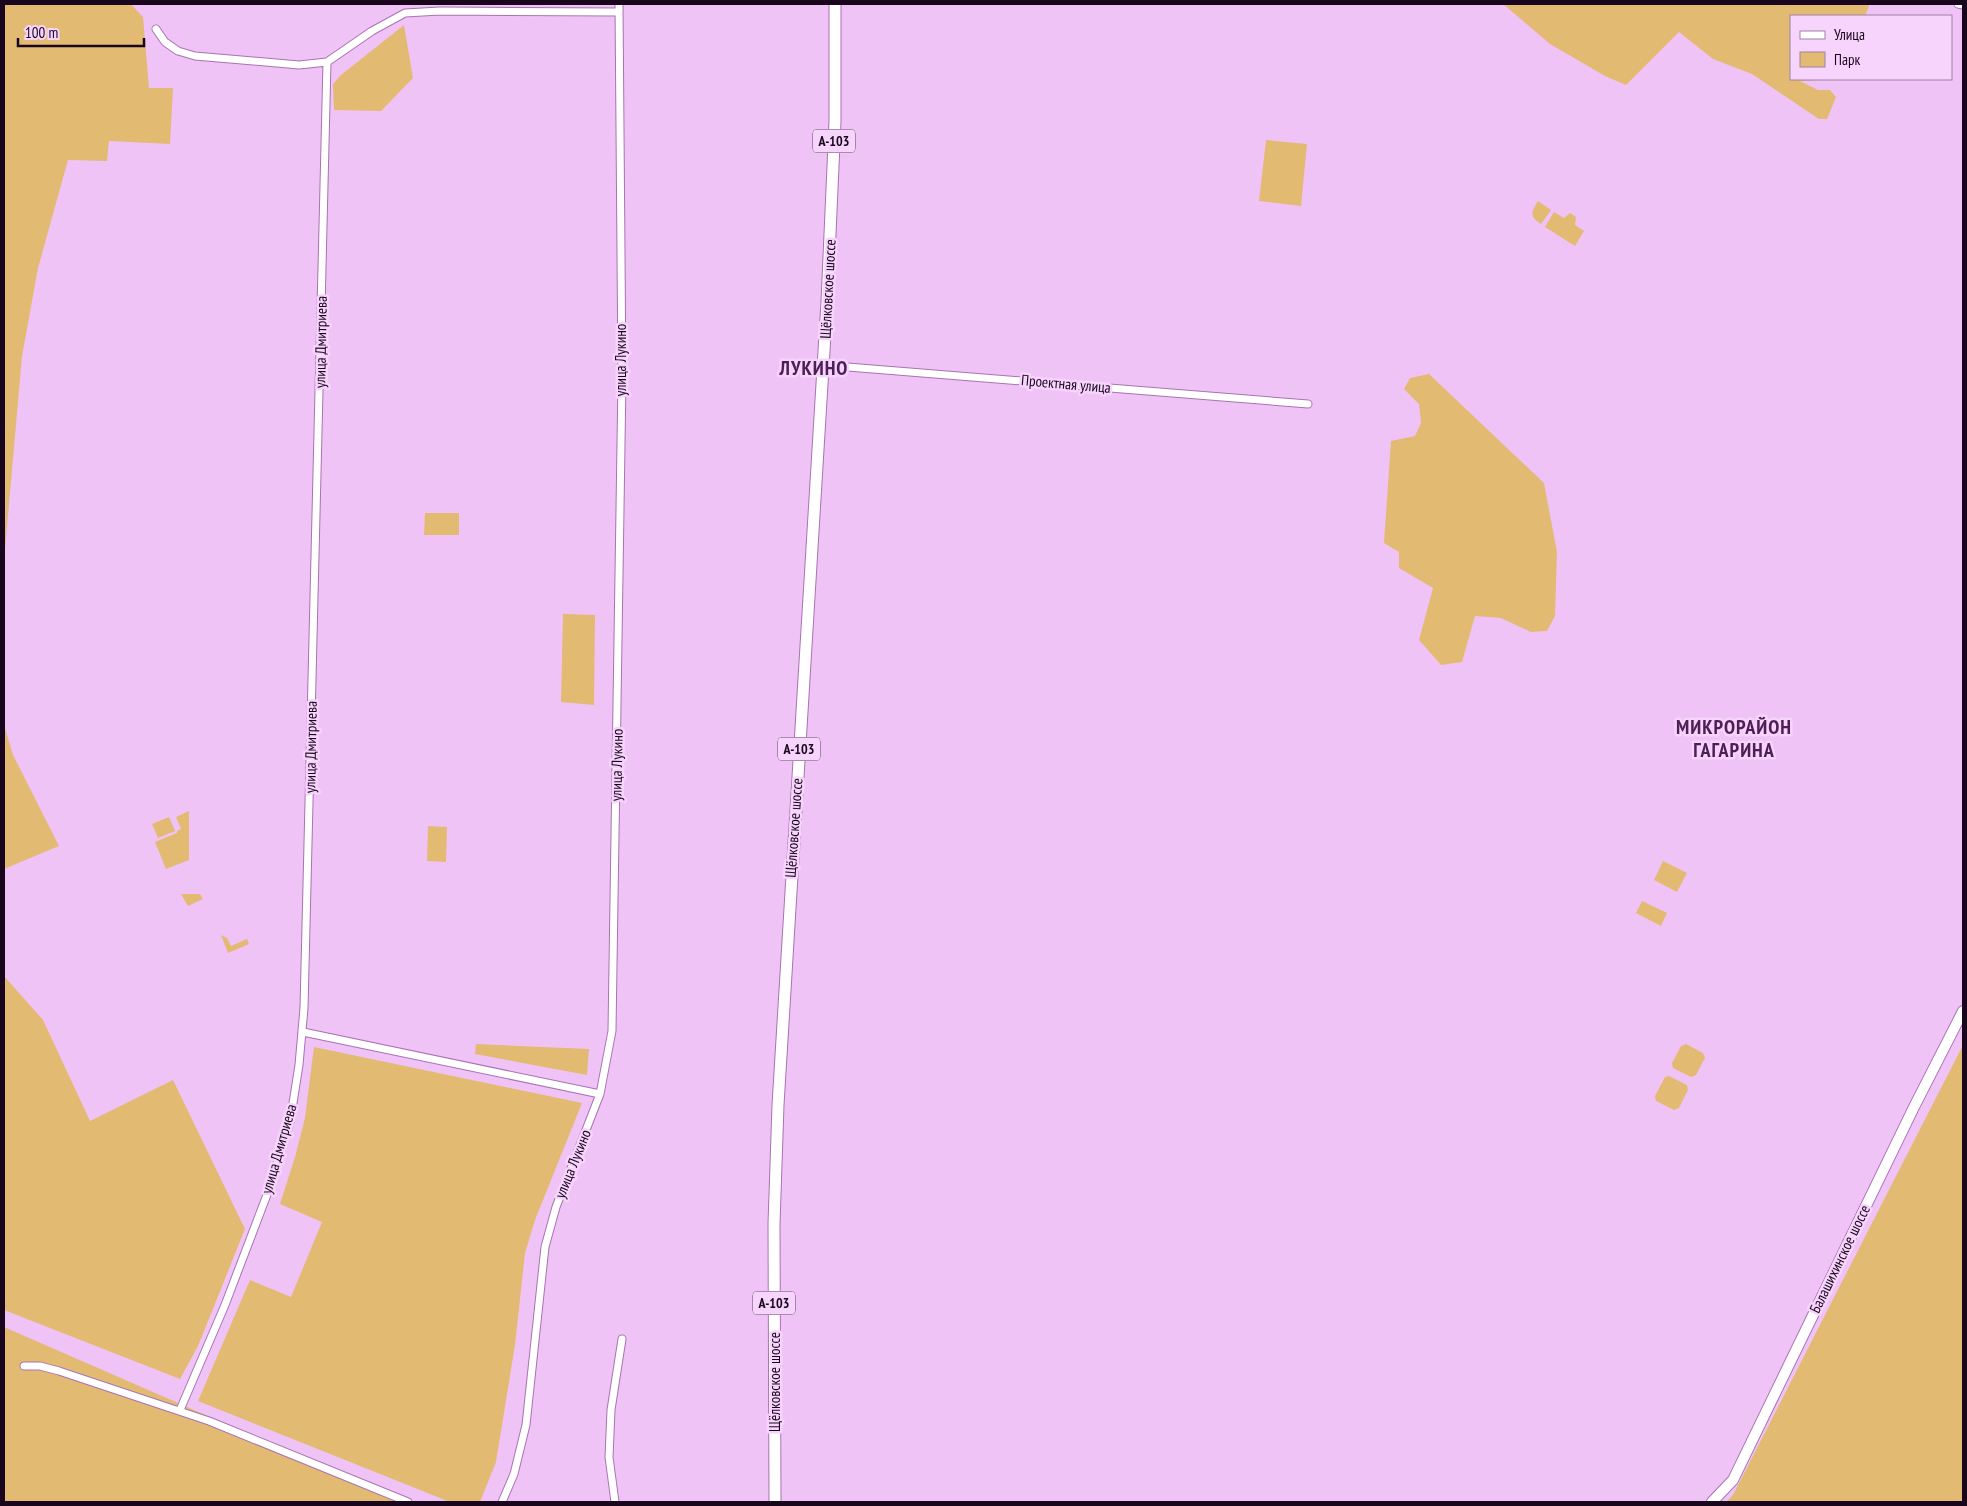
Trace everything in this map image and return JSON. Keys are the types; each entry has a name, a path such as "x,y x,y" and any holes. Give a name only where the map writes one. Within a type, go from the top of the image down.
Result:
{"main road":[{"name":"Щёлковское шоссе","path":"775,1502 774,1217 778,1105 824,365 835,121 835,4"},
{"name":"Балашихинское шоссе","path":"1712,1502 1732,1480 1963,1012"}],"street":[{"name":"улица Лукино","path":"502,1502 514,1474 526,1425 545,1247 556,1207 600,1094 610,1048 613,1003 622,379 619,4"},
{"path":"1958,4 1963,5"},
{"path":"156,29 165,42 178,51 195,56 299,65 327,62 405,13 440,11 618,12"},
{"name":"улица Дмитриева","path":"180,1410 225,1305 273,1175 290,1122 303,1032 327,62"},
{"name":"Проектная улица","path":"824,365 1308,404"},
{"path":"303,1032 600,1094"},
{"path":"615,1502 609,1457 611,1410 622,1339"},
{"path":"24,1366 40,1366 180,1410 408,1502"}],"green space":[{"path":"4,4 131,4 143,17 149,88 173,88 170,144 109,141 107,161 68,160 38,268 22,356 4,561"},
{"path":"1503,4 1867,4 1869,6 1865,15 1790,15 1790,80 1822,80 1800,81 1818,90 1830,90 1836,97 1827,119 1819,119 1752,74 1713,59 1679,32 1626,85 1605,76 1550,44"},
{"path":"404,25 413,78 381,111 334,110 333,84 341,75"},
{"path":"1266,140 1307,144 1301,206 1259,201"},
{"path":"1538,201 1551,210 1541,224 1534,219 1532,214"},
{"path":"1554,212 1564,218 1570,213 1576,217 1575,225 1584,231 1575,246 1545,227"},
{"path":"1429,374 1544,483 1557,552 1555,616 1547,631 1531,632 1501,618 1475,616 1462,662 1441,665 1419,640 1433,588 1399,568 1399,552 1384,543 1391,441 1415,436 1421,423 1419,404 1404,389 1410,378"},
{"path":"425,513 459,513 459,535 424,535"},
{"path":"563,614 595,615 594,705 561,702"},
{"path":"4,725 13,755 59,846 4,869"},
{"path":"189,811 189,860 166,869 155,842 177,833 181,829 176,817"},
{"path":"169,817 175,831 158,838 152,824"},
{"path":"428,826 447,827 446,862 427,861"},
{"path":"1663,861 1687,873 1677,892 1654,880"},
{"path":"181,894 200,894 203,899 188,906"},
{"path":"1642,901 1667,913 1661,926 1636,913"},
{"path":"221,935 227,938 231,946 247,939 249,944 228,953"},
{"path":"4,976 43,1020 90,1121 173,1080 245,1229 198,1346 180,1379 4,1310"},
{"path":"476,1044 589,1049 587,1075 475,1054"},
{"path":"1686,1044 1703,1053 1705,1058 1696,1075 1691,1077 1673,1068 1672,1063 1681,1046"},
{"path":"1963,1045 1963,1502 1726,1502 1733,1495"},
{"path":"314,1047 582,1103 535,1220 525,1253 515,1345 496,1462 480,1502 450,1502 198,1401 250,1280 291,1297 322,1222 280,1204 305,1118"},
{"path":"1669,1076 1687,1085 1688,1090 1679,1108 1674,1110 1656,1101 1655,1096 1665,1077"},
{"path":"4,1327 405,1502 4,1502"}],"district":[{"name":"ЛУКИНО","path":"814,368"},
{"name":"МИКРОРАЙОН ГАГАРИНА","path":"1734,738"}]}
